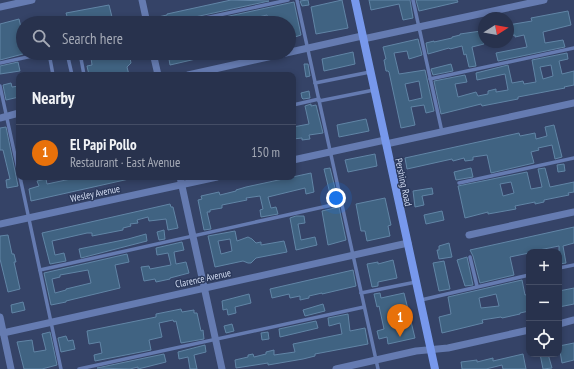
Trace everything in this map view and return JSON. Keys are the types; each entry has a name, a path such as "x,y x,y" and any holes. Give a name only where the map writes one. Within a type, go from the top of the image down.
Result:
{"main road":[{"name":"Pershing Road","path":"354,0 435,369"}],"street":[{"path":"0,7 32,0"},
{"path":"142,0 145,16"},
{"path":"296,52 544,0"},
{"path":"155,60 157,72"},
{"path":"202,72 257,60"},
{"path":"296,159 442,132 574,103"},
{"path":"3,117 16,114"},
{"path":"181,180 222,369"},
{"name":"Wesley Avenue","path":"0,224 204,180"},
{"path":"469,235 574,212"},
{"name":"Clarence Avenue","path":"3,332 408,243"},
{"path":"0,318 11,369"},
{"path":"562,323 574,320"},
{"path":"336,369 416,351 448,348 526,331"}],"lane":[{"path":"214,16 288,0"},
{"path":"297,0 378,369"},
{"path":"413,0 442,132"},
{"path":"430,79 574,48"},
{"path":"0,63 16,60"},
{"path":"51,60 53,72"},
{"path":"69,60 71,72"},
{"path":"81,60 83,72"},
{"path":"315,83 370,72"},
{"path":"0,86 3,117 16,159"},
{"path":"296,104 374,90"},
{"path":"458,183 574,158"},
{"path":"21,180 61,369"},
{"path":"40,270 342,203"},
{"path":"470,257 477,286"},
{"path":"562,267 574,264"},
{"path":"420,300 526,275"},
{"path":"361,293 416,282"},
{"path":"79,369 364,307"}],"building":[{"path":"231,0 269,1 200,16 162,16"},
{"path":"308,0 309,5 302,6 300,1"},
{"path":"342,0 348,28 316,34 311,7"},
{"path":"369,0 410,0 413,18 403,20 399,4 371,10"},
{"path":"416,0 457,0 458,2 419,11"},
{"path":"294,2 301,35 296,37 296,16 229,16"},
{"path":"109,5 112,16 67,16 66,13"},
{"path":"568,11 571,25 543,32 545,43 563,40 565,47 498,61 496,53 527,47 524,35 515,37 514,24 532,21 531,18"},
{"path":"16,20 16,56 0,60 0,24"},
{"path":"478,31 478,46 472,47 476,66 469,67 466,54 464,55 462,46 428,54 426,43 452,38 460,34"},
{"path":"418,39 422,55 409,59 407,51 394,53 399,74 425,70 434,111 426,113 424,105 411,107 415,125 401,128 389,72 386,71 384,60 386,59 383,47","holes":["419,81 422,98 409,101 405,84"]},
{"path":"353,52 355,64 324,71 322,59"},
{"path":"567,53 568,59 559,61 562,74 574,71 574,85 518,97 518,99 482,106 481,104 441,114 434,81 465,75 467,82 455,84 458,97 476,92 478,96 488,94 488,91 496,89 496,92 508,90 505,74 477,80 476,73 508,65 512,83 523,81 524,84 536,82 532,60","holes":["551,65 553,76 543,79 540,67"]},
{"path":"91,60 130,60 131,63 127,67 128,72 88,72 87,66 92,65"},
{"path":"169,60 192,60 170,65"},
{"path":"18,62 20,71 0,74 0,66"},
{"path":"304,64 308,64 310,76 306,77"},
{"path":"451,64 453,71 433,75 431,69"},
{"path":"11,83 12,87 16,86 16,98 6,100 3,85"},
{"path":"309,91 310,98 303,99 301,93"},
{"path":"311,104 311,106 316,105 323,133 309,135 310,139 302,140 302,138 296,139 296,126 309,124 305,106"},
{"path":"366,119 369,131 339,137 337,125"},
{"path":"554,125 562,157 555,159 552,145 538,148 539,150 531,152 534,163 491,173 487,155 473,157 473,160 465,161 464,158 453,161 452,159 407,169 405,158 519,133 520,136 535,133 536,139 547,136 545,127"},
{"path":"6,127 18,186 7,188 6,180 10,179 3,150 0,150 0,128"},
{"path":"375,154 377,166 348,172 345,160"},
{"path":"564,164 565,171 558,172 557,165"},
{"path":"330,168 338,200 332,202 324,169"},
{"path":"471,168 473,177 456,180 454,172"},
{"path":"545,168 550,187 574,182 574,192 568,193 569,195 544,200 544,202 535,204 535,202 515,206 516,209 488,214 488,212 465,218 458,186 527,172 531,189 542,187 538,169","holes":["511,182 514,193 503,196 500,184"]},
{"path":"311,173 314,192 306,194 305,188 268,197 271,208 276,207 278,214 261,217 260,210 263,209 260,196 246,198 247,200 222,205 222,208 207,212 211,229 204,230 198,200 202,199 201,196 219,192 220,195 246,187 278,180 296,180 296,176"},
{"path":"46,180 47,184 66,180 125,180 31,201 29,189 39,186 37,181"},
{"path":"432,188 433,194 422,196 424,205 415,207 413,191"},
{"path":"385,198 391,225 388,226 390,236 367,241 365,231 361,231 356,204"},
{"path":"170,204 171,207 173,207 178,228 168,230 166,219 149,221 148,217 137,220 138,223 130,224 131,226 123,228 123,230 92,236 92,233 87,233 52,241 55,255 64,253 66,261 50,264 42,233"},
{"path":"339,207 346,240 328,245 322,211"},
{"path":"442,211 444,220 426,224 424,215"},
{"path":"304,216 305,223 298,224 301,240 315,237 317,245 296,250 290,218"},
{"path":"574,227 574,243 563,246 566,263 562,264 562,249 559,249 559,246 544,249 526,249 526,254 510,257 514,275 480,283 470,250"},
{"path":"164,230 165,239 159,240 157,232"},
{"path":"235,231 237,241 248,237 256,243 261,242 261,245 284,241 287,252 256,258 251,263 243,261 215,267 208,236","holes":["230,239 232,251 221,254 218,241"]},
{"path":"146,234 147,241 81,258 79,249"},
{"path":"8,235 12,254 14,254 16,262 14,262 20,289 8,292 0,259 0,236"},
{"path":"182,242 184,250 174,252 176,264 186,262 189,273 156,282 155,279 144,281 141,267 149,266 150,269 171,265 168,253 157,255 156,248"},
{"path":"449,243 452,257 439,259 437,250 439,250 439,246"},
{"path":"127,254 129,262 115,265 120,288 51,305 44,273","holes":["88,270 91,283 55,293 52,279 60,277 60,275"]},
{"path":"467,257 473,285 465,286 457,260"},
{"path":"393,260 397,278 378,282 378,286 372,287 367,264 378,262 378,264"},
{"path":"444,261 450,289 439,291 433,263"},
{"path":"353,270 356,286 309,296 309,298 300,300 300,296 290,298 289,294 272,298 270,289"},
{"path":"522,280 526,295 526,312 502,318 482,320 483,323 442,333 439,317 451,314 448,297","holes":["496,294 499,306 481,308 479,298"]},
{"path":"574,288 574,304 562,306 562,290"},
{"path":"380,293 381,298 404,293 415,338 388,344 387,337 379,339 377,331 384,329 379,306 377,307 374,294"},
{"path":"249,294 251,303 235,307 236,313 228,315 227,309 223,310 222,301"},
{"path":"23,302 25,310 12,313 11,305"},
{"path":"323,304 325,311 305,316 303,310"},
{"path":"181,309 182,312 194,310 194,313 197,313 201,331 203,330 204,339 181,343 176,321 174,322 173,320 159,323 162,337 149,340 151,350 95,361 94,355 102,353 100,342 89,344 87,331 156,317 156,314"},
{"path":"348,314 350,331 365,328 368,344 315,354 315,356 303,359 268,365 268,363 236,368 235,360 248,357 248,355 253,354 254,357 274,350 274,355 295,352 293,344 342,334 340,323 329,326 328,318"},
{"path":"316,321 318,328 280,337 279,329"},
{"path":"232,324 234,331 226,333 224,326"},
{"path":"50,332 57,365 42,369 24,369 17,342 32,340 34,352 46,350 42,334"},
{"path":"268,332 269,339 262,340 261,333"},
{"path":"66,336 68,341 73,340 75,349 61,352 58,338"},
{"path":"574,343 574,360 562,363 562,345"},
{"path":"205,345 206,352 194,355 197,369 190,369 188,357 179,359 178,352"},
{"path":"164,354 166,362 138,369 138,367 130,369 97,368"},
{"path":"523,354 526,369 503,369 502,365 486,369 462,369 461,362 477,360 477,362 493,358 493,361"},
{"path":"541,357 549,357 552,368 543,369"}],"place":[{"name":"El Papi Pollo","path":"400,337"}]}
